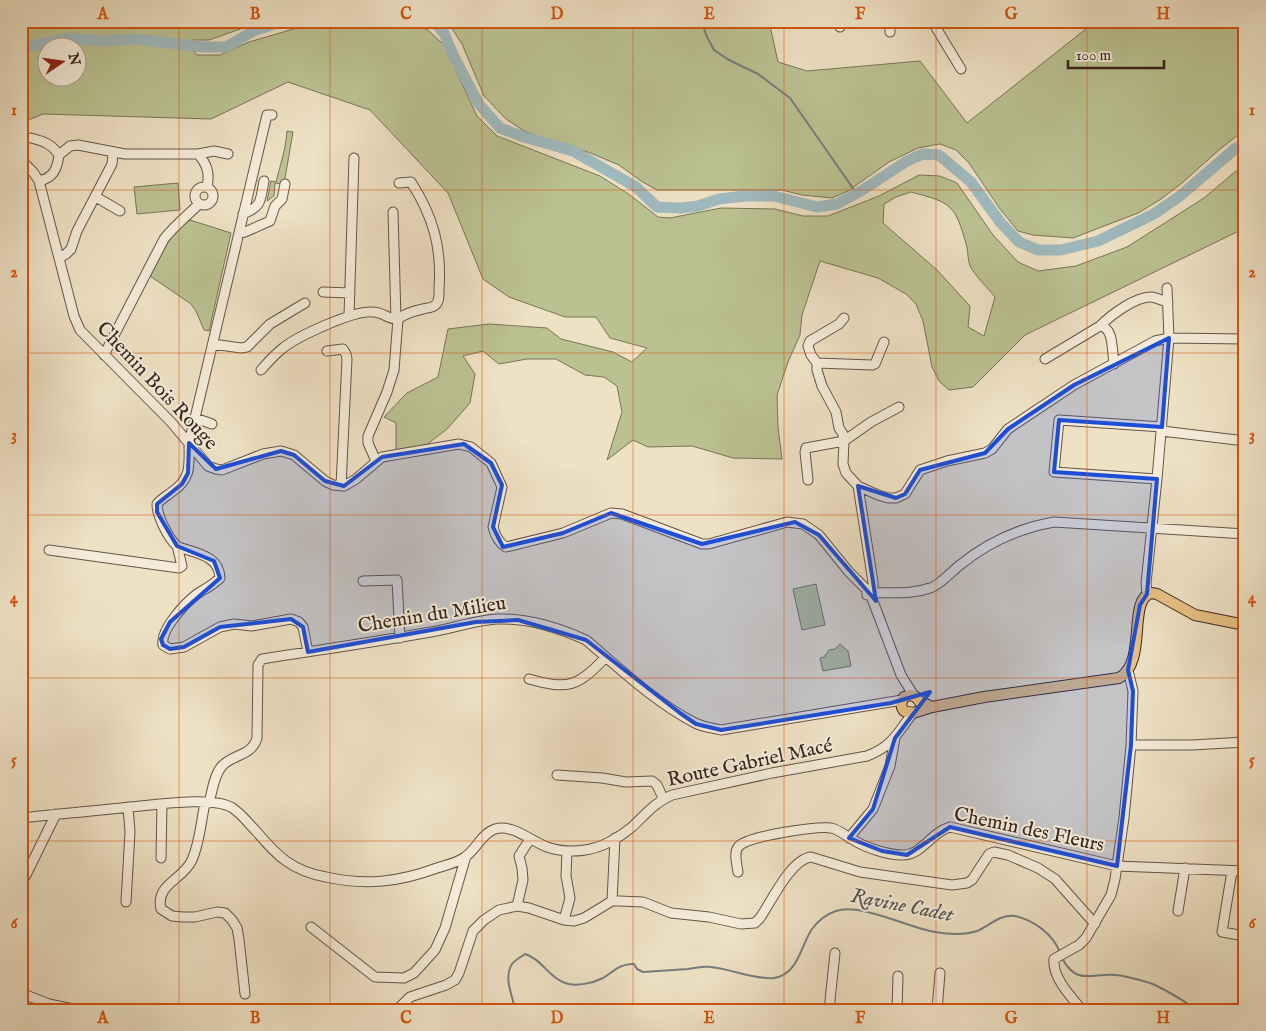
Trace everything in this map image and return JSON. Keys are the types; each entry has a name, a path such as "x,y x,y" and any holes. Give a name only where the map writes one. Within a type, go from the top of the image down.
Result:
{"main road":[{"path":"909,705 932,707 1033,689 1114,680 1124,676 1135,650 1140,605 1147,594 1157,594 1195,614 1245,625"}],"street":[{"path":"890,21 890,32"},
{"path":"932,21 961,68"},
{"path":"49,550 179,568 182,566 177,546 160,522 157,504 163,497 182,484 188,473 189,443 267,114 272,115"},
{"path":"31,138 46,142 59,156 58,165 48,179 39,181"},
{"path":"59,156 70,146 78,145 113,153 198,154 214,151 228,154"},
{"path":"59,258 70,249 77,231 112,164 113,153"},
{"path":"104,354 164,239 175,225 188,216 199,204 208,205 212,202 213,193 207,187 208,170 198,154"},
{"path":"350,316 354,158"},
{"name":"Chemin Bois Rouge","path":"21,160 39,181 80,330 171,422 208,466 222,470 264,454 275,451 287,452 294,455 325,481 341,486"},
{"path":"243,214 254,210 259,205 264,181"},
{"path":"261,370 282,348 350,316 371,311 383,313 392,320 408,312 434,306 438,301 440,278 439,250 436,234 423,200 411,182 399,183"},
{"path":"239,233 270,221 275,206 282,199 285,184"},
{"path":"96,197 120,210"},
{"path":"376,461 368,443 369,430 387,392 394,370 397,319 393,212"},
{"path":"1147,594 1146,583 1162,429 1169,338 1167,288"},
{"path":"323,292 350,293"},
{"path":"1045,359 1100,326 1111,314 1133,302 1151,297 1168,302"},
{"path":"213,344 242,348 247,346 270,324 298,303"},
{"path":"844,318 839,324 810,341 808,346 811,355 817,363 822,386 836,412 844,441 843,464 846,473 858,486 878,495 896,498 905,494 920,470 946,461 985,453 992,449 1008,429 1074,385 1155,341 1169,338 1245,339"},
{"path":"1100,326 1105,326 1109,330 1114,364"},
{"path":"817,363 872,365 875,364 884,342"},
{"path":"327,351 342,349 347,359 341,486 356,479 382,457 451,444 464,444 479,452 491,463 502,485 493,527 494,533 501,544 506,546 562,533 611,514 622,514 702,544 709,544 787,522 795,522 803,524 818,535 849,572 871,592 899,594 932,588 988,545 1036,525 1054,522 1245,534"},
{"path":"808,480 806,448 844,441 871,422 899,407"},
{"path":"195,418 212,424"},
{"path":"1157,479 1054,472 1059,420 1162,429 1245,441"},
{"path":"858,486 872,582 871,592 891,652 905,684 909,705"},
{"path":"177,546 202,554 214,561 220,571 220,578 196,596 170,622 162,639 163,645 170,650 184,647 220,627 234,624 252,626 291,619 299,622 303,627 308,652"},
{"path":"363,581 397,580 400,638"},
{"name":"Chemin du Milieu","path":"207,803 220,768 226,762 255,745 257,738 259,663 262,659 400,638 476,622 498,619 518,620 546,625 586,640 653,696 696,724 721,730 891,703 909,705"},
{"path":"529,679 553,686 578,682 593,671 606,657"},
{"path":"1082,1010 1067,990 1054,962 1086,938 1111,895 1124,818 1131,745 1133,691 1128,670"},
{"name":"Route Gabriel Macé","path":"21,818 162,804 207,803 230,807 245,819 282,860 301,870 324,877 359,882 386,882 409,878 454,862 466,856 487,833 495,829 504,828 512,830 548,847 567,851 585,850 615,838 631,828 663,798 682,792 772,773 867,756 884,749 895,738 903,726 909,705"},
{"path":"849,838 873,809 890,766 895,738"},
{"path":"1131,745 1192,745 1245,742"},
{"path":"557,775 602,778 626,782 652,781 657,785 663,798"},
{"path":"207,803 192,861 184,872 164,889 159,901 161,909 172,916 195,917 217,912 225,913 232,920 237,928 239,939 245,994"},
{"path":"161,858 162,804"},
{"path":"126,902 130,832 128,807"},
{"path":"21,885 56,814"},
{"name":"Chemin des Fleurs","path":"738,872 736,850 745,841 777,834 823,828 837,830 855,842 882,851 907,855 916,852 942,829 950,827 1117,866 1245,871"},
{"path":"612,901 615,838"},
{"path":"517,906 523,880 519,856 530,839"},
{"path":"564,920 570,898 566,876 567,851"},
{"path":"396,1010 410,997 455,980 460,973 473,932 484,920 499,910 517,906 529,908 564,920 574,921 584,918 612,901 643,902 671,913 750,924 755,923 760,918 795,865 804,858 820,858 860,872 952,885 967,883 972,880 989,854 994,852 1008,855 1038,868 1055,879 1095,924"},
{"path":"311,927 375,977 404,978 414,973 435,950 445,928 466,856"},
{"path":"1178,911 1185,868"},
{"path":"1232,871 1222,932 1245,936"},
{"path":"829,1010 835,953"},
{"path":"937,1010 940,974"},
{"path":"897,1010 898,976"},
{"path":"21,993 49,1004 78,1010"}],"highlighted area":[{"path":"1169,338 1162,427 1059,420 1054,472 1157,479 1147,594 1140,605 1128,670 1133,691 1131,745 1117,866 950,827 907,855 882,851 849,838 873,809 895,738 930,692 891,703 721,730 696,724 586,640 518,620 476,622 308,652 303,627 291,619 220,627 184,647 170,649 163,645 161,639 170,622 220,578 214,561 177,546 157,512 157,504 182,484 188,473 189,443 216,469 281,451 294,455 325,481 344,486 382,457 464,444 491,463 502,485 493,527 503,547 563,533 611,513 702,544 795,522 819,535 876,601 858,486 896,498 905,494 920,470 985,453 1008,429 1074,385"}],"green space":[{"path":"21,21 263,21 209,40 192,40 190,46 197,55 220,55 249,42 321,21 406,22 428,30 444,45 477,116 497,136 600,176 630,195 658,217 670,218 721,208 775,209 803,216 828,216 879,196 919,175 940,176 957,183 993,235 1018,262 1038,271 1076,266 1127,247 1204,198 1236,171 1245,169 1245,228 1025,335 973,387 949,390 939,381 932,367 923,321 916,304 906,294 878,278 820,261 802,315 800,335 788,362 777,395 782,459 733,458 692,446 648,447 633,440 607,460 622,412 617,386 604,377 585,375 556,359 527,359 499,364 483,351 463,356 475,374 470,403 447,429 425,446 396,452 396,423 384,417 407,393 438,377 448,329 489,324 547,328 561,339 613,352 632,362 647,348 610,338 596,317 565,317 509,297 483,279 448,193 370,110 288,82 211,119 43,114 21,123","holes":["911,192 944,203 955,214 967,247 970,266 995,297 984,336 968,327 970,306 937,270 883,223 884,204 896,197"]},
{"path":"447,21 769,21 778,62 807,71 920,61 967,123 1096,21 1245,21 1245,134 1239,134 1182,183 1138,213 1073,238 1033,235 1018,231 1000,209 969,163 956,150 940,144 918,148 889,162 848,191 832,198 802,195 782,190 657,190 619,165 588,152 524,131 506,119 484,96 462,44"},
{"path":"287,131 293,132 284,184 275,183 274,196 267,201 271,181 276,182"},
{"path":"178,183 180,210 137,214 134,187"},
{"path":"190,220 231,233 209,331 204,330 191,304 150,276 162,252 176,231"},
{"path":"816,584 825,625 802,630 793,589"},
{"path":"840,644 848,651 851,666 823,671 820,658"}],"waterway":[{"path":"21,48 70,38 103,41 135,39 202,47 227,47 253,31 283,21"},
{"path":"433,21 444,33 454,57 479,104 500,128 573,151 636,187 657,207 681,208 698,206 719,199 745,196 774,196 817,207 837,204 907,161 923,154 939,155 971,182 1000,222 1019,242 1038,250 1061,250 1098,241 1154,214 1180,196 1236,148 1245,144"},
{"path":"701,21 714,50 729,60 758,74 790,98 857,194"},
{"name":"Ravine Cadet","path":"515,1010 508,981 509,969 516,960 525,954 531,956 559,981 574,985 599,980 621,966 629,964 634,964 637,969 643,972 708,967 774,978 782,976 794,965 808,936 817,923 833,912 846,909 870,913 924,930 950,934 977,931 1004,917 1015,916 1029,921 1042,929 1053,940 1060,953"},
{"name":"Ravine Cadet","path":"1062,958 1068,967 1080,975 1116,975 1150,983 1162,988 1198,1010"}]}
